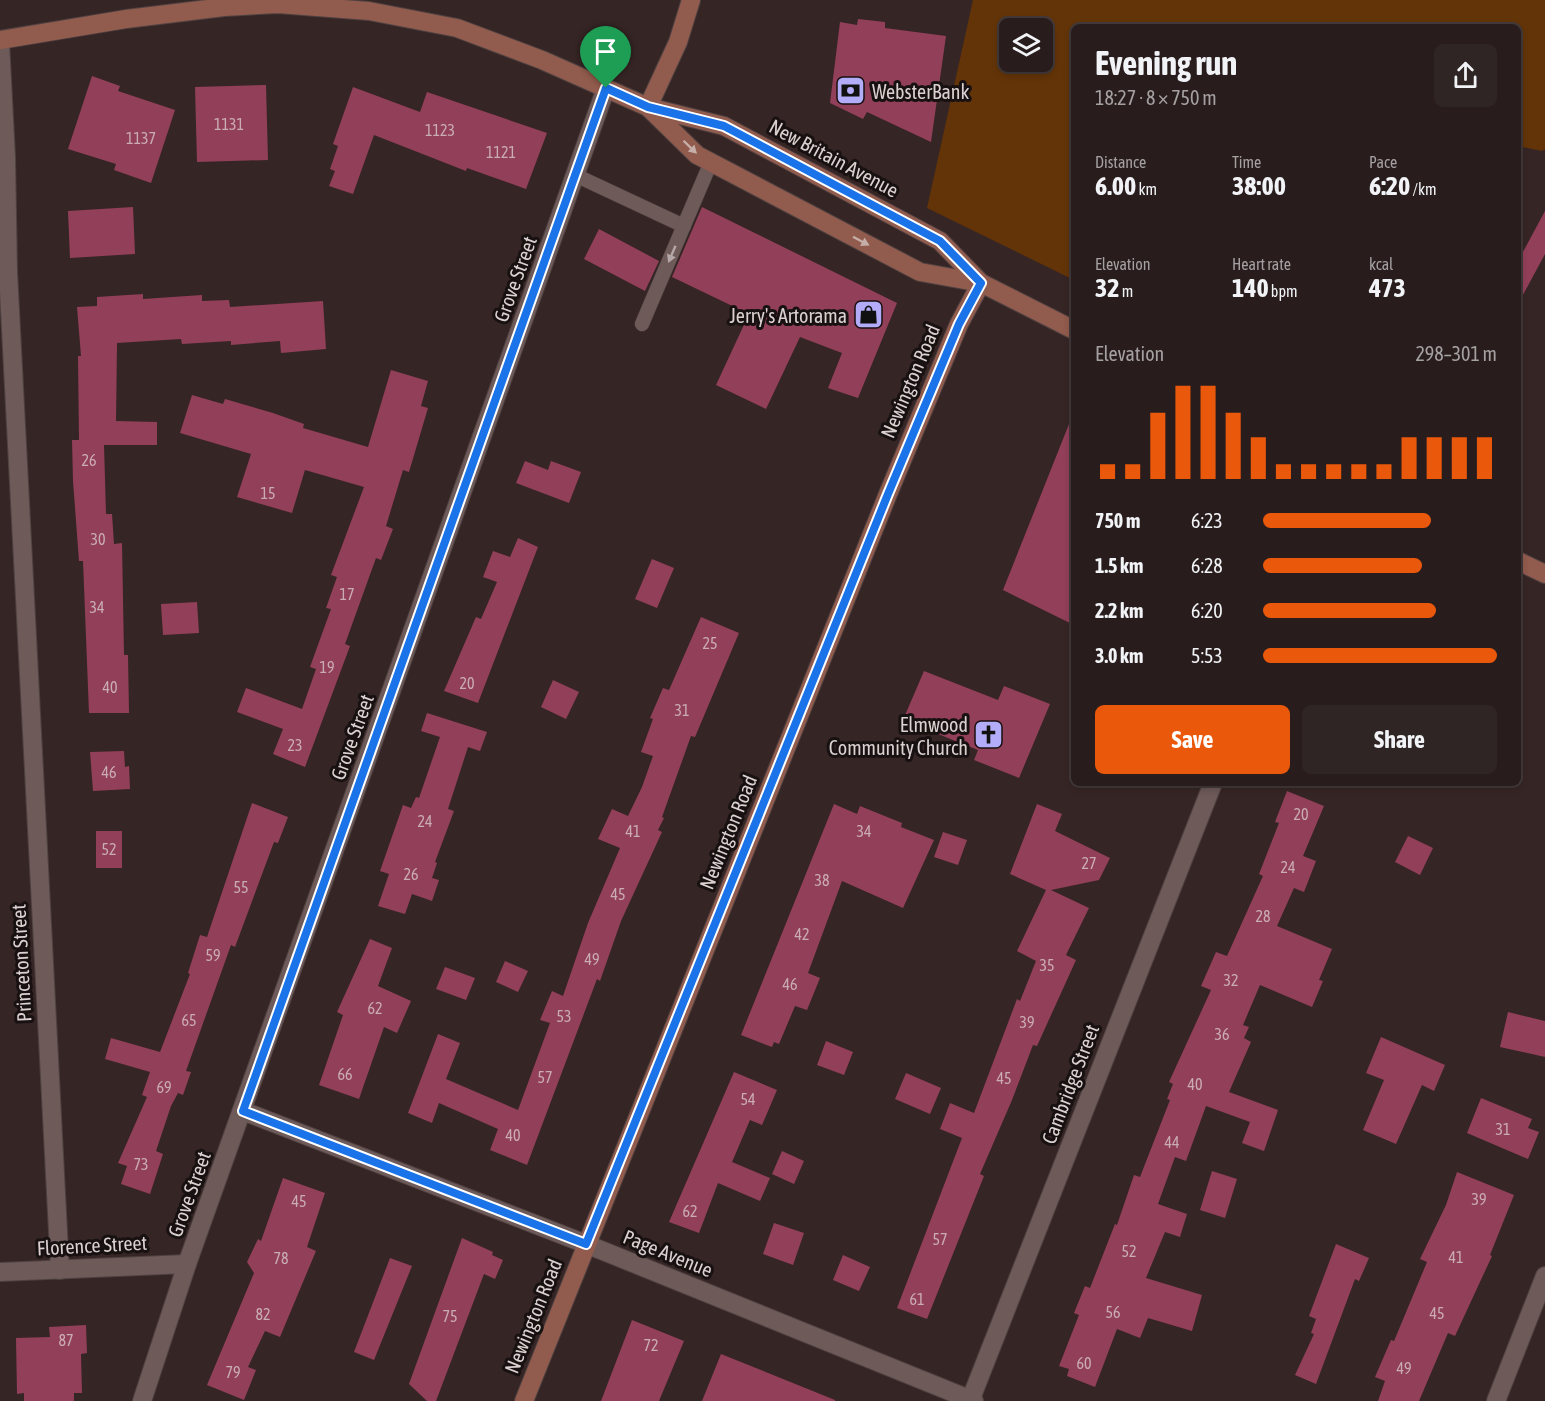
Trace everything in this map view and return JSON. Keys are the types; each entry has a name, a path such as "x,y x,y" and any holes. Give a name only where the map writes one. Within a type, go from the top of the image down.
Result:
{"main road":[{"path":"648,107 678,42 691,0"},
{"name":"New Britain Avenue","path":"0,41 126,19 224,7 278,4 369,11 457,28 542,60 648,107 724,126 940,241 981,283"},
{"name":"New Britain Avenue","path":"648,107 697,155 920,272 981,283 1071,328"},
{"name":"Newington Road","path":"524,1401 892,484 959,324 981,283"},
{"path":"1521,562 1545,574"}],"street":[{"name":"Princeton Street","path":"0,41 6,157 8,272 60,1270"},
{"name":"Grove Street","path":"142,1401 187,1264 606,88"},
{"name":"Cambridge Street","path":"971,1401 1212,786"},
{"name":"Page Avenue","path":"243,1111 586,1244 971,1401"},
{"name":"Florence Street","path":"0,1272 187,1264"},
{"path":"1496,1401 1545,1276"}],"lane":[{"path":"642,324 711,162"},
{"path":"575,175 684,226"}],"shaded area":[{"path":"973,0 1545,0 1545,149 1542,151 1521,147 1521,24 1071,24 1071,279 927,208"}],"building":[{"path":"858,19 885,22 885,28 946,36 931,142 867,112 863,119 830,103 840,22 857,25"},
{"path":"92,76 120,86 118,91 175,110 151,183 114,170 116,164 68,149"},
{"path":"266,85 268,160 197,162 195,87"},
{"path":"353,87 420,112 427,92 547,133 526,189 467,168 466,171 374,135 353,194 329,186 335,171 330,169 338,146 333,144"},
{"path":"133,207 135,254 70,258 68,211"},
{"path":"702,207 897,303 858,398 828,388 842,353 800,337 766,409 716,385 749,314 672,277"},
{"path":"1545,211 1545,254 1521,298 1521,255"},
{"path":"599,229 659,261 645,291 584,259"},
{"path":"143,294 143,299 202,295 202,301 229,300 230,307 323,301 326,349 281,353 280,341 231,345 231,341 182,344 181,339 117,343 116,421 157,422 157,445 104,445 106,514 112,514 114,544 122,543 124,655 128,655 129,713 89,713 83,561 79,561 73,481 72,440 79,440 78,356 81,356 77,307 97,306 97,297"},
{"path":"391,370 428,381 421,406 428,408 409,472 403,470 386,526 393,529 381,560 376,558 345,644 350,646 305,767 273,754 283,729 237,712 246,688 302,709 316,669 310,667 331,609 326,608 337,577 331,575 364,487 305,470 292,513 237,497 251,454 180,433 192,395 223,404 225,399 273,413 304,424 303,428 368,447"},
{"path":"1071,419 1071,624 1003,590"},
{"path":"525,461 548,470 551,461 581,472 569,503 516,483"},
{"path":"518,538 538,547 478,703 444,691 476,617 481,619 497,582 483,577 493,551 510,557"},
{"path":"652,559 674,568 657,608 635,599"},
{"path":"197,602 199,633 163,635 161,604"},
{"path":"701,617 739,633 695,737 691,736 658,830 662,832 621,921 600,981 597,979 527,1165 490,1150 498,1129 439,1103 432,1123 408,1113 438,1034 460,1043 446,1079 518,1110 550,1023 540,1020 552,991 563,996 588,923 620,848 598,839 612,809 628,816 642,787 653,756 641,752 653,719 650,718 663,688 669,690"},
{"name":"Elmwood Community Church","path":"924,671 998,700 1004,686 1050,704 1019,778 974,760 978,750 903,720"},
{"path":"553,680 579,692 566,719 541,707"},
{"path":"427,713 487,732 480,751 468,747 448,809 454,811 435,862 437,863 432,878 439,880 432,901 412,894 405,914 378,906 389,874 380,871 403,805 411,808 416,797 419,798 440,737 421,731"},
{"path":"124,751 125,767 129,766 130,789 93,791 90,752"},
{"path":"1287,791 1324,806 1303,856 1316,861 1304,892 1294,888 1277,926 1332,949 1319,980 1323,981 1312,1007 1260,985 1243,1025 1249,1027 1244,1038 1251,1042 1229,1092 1278,1110 1264,1151 1242,1143 1250,1122 1206,1106 1186,1161 1175,1157 1158,1204 1187,1214 1180,1237 1165,1232 1146,1278 1202,1295 1192,1331 1148,1318 1140,1338 1117,1329 1095,1387 1067,1376 1069,1369 1059,1366 1079,1315 1074,1313 1085,1286 1090,1288 1115,1224 1117,1225 1134,1175 1140,1177 1170,1100 1167,1099 1173,1084 1169,1082 1211,990 1201,986 1216,952 1227,956 1263,876 1259,874 1279,823 1275,822"},
{"path":"252,803 288,817 278,843 274,842 235,947 231,945 186,1071 191,1072 183,1095 178,1093 171,1106 156,1151 163,1154 150,1194 121,1184 127,1166 118,1163 147,1097 142,1095 150,1072 105,1059 111,1038 160,1052 190,974 188,973 200,935 207,937"},
{"path":"834,804 857,814 860,806 902,823 901,827 934,840 903,908 842,881 808,973 820,978 807,1010 795,1006 779,1044 774,1042 772,1047 741,1035"},
{"path":"1037,804 1062,814 1055,831 1110,858 1099,880 1051,890 1089,908 1066,955 1076,960 1037,1046 1033,1045 980,1174 984,1176 927,1319 897,1308 962,1138 940,1129 950,1103 974,1113 1017,999 1020,1001 1036,961 1017,951 1046,890 1010,874"},
{"path":"96,831 122,831 122,868 96,868"},
{"path":"943,832 967,840 958,865 934,857"},
{"path":"1408,836 1433,848 1420,875 1395,862"},
{"path":"370,939 392,948 378,986 411,1001 397,1033 384,1027 359,1099 319,1085 343,1015 337,1012"},
{"path":"505,961 528,971 518,992 496,982"},
{"path":"445,967 475,978 466,1000 436,989"},
{"path":"1508,1012 1545,1021 1545,1057 1500,1047"},
{"path":"1381,1037 1445,1065 1434,1091 1422,1085 1396,1144 1363,1130 1384,1080 1366,1073"},
{"path":"826,1041 853,1052 844,1075 817,1065"},
{"path":"734,1072 777,1090 762,1125 750,1120 732,1162 770,1178 760,1201 718,1183 699,1233 669,1222"},
{"path":"906,1073 941,1088 930,1114 895,1099"},
{"path":"1481,1098 1532,1119 1528,1128 1539,1132 1528,1159 1467,1133"},
{"path":"782,1151 804,1161 794,1184 772,1174"},
{"path":"1212,1171 1237,1179 1225,1218 1200,1210"},
{"path":"1457,1172 1514,1195 1490,1255 1492,1256 1455,1336 1448,1333 1419,1401 1378,1401 1385,1381 1375,1377 1391,1340 1394,1341 1427,1262 1420,1259 1446,1205"},
{"path":"283,1178 325,1193 307,1247 316,1251 280,1337 265,1331 248,1367 256,1370 244,1400 207,1385 254,1273 247,1262 258,1239 261,1241"},
{"path":"774,1223 804,1233 793,1265 763,1254"},
{"path":"462,1238 493,1252 492,1255 503,1260 495,1279 484,1274 436,1401 427,1401 409,1384"},
{"path":"1336,1244 1369,1258 1359,1281 1355,1279 1316,1384 1295,1375 1314,1334 1311,1333 1316,1319 1309,1316"},
{"path":"843,1255 870,1267 859,1291 833,1280"},
{"path":"390,1258 412,1266 374,1360 354,1352"},
{"path":"632,1320 684,1341 659,1401 601,1401"},
{"path":"86,1325 87,1353 81,1354 82,1393 74,1393 74,1401 24,1401 24,1393 17,1394 16,1338 50,1337 49,1327"},
{"path":"721,1354 835,1400 835,1401 702,1401"}],"place":[{"name":"WebsterBank","path":"851,91"},
{"name":"Jerry's Artorama","path":"868,315"},
{"name":"Elmwood Community Church","path":"989,735"}],"route":[{"path":"606,88 648,107 724,126 940,241 981,283 959,324 888,494 586,1244 243,1111 606,88"}]}
